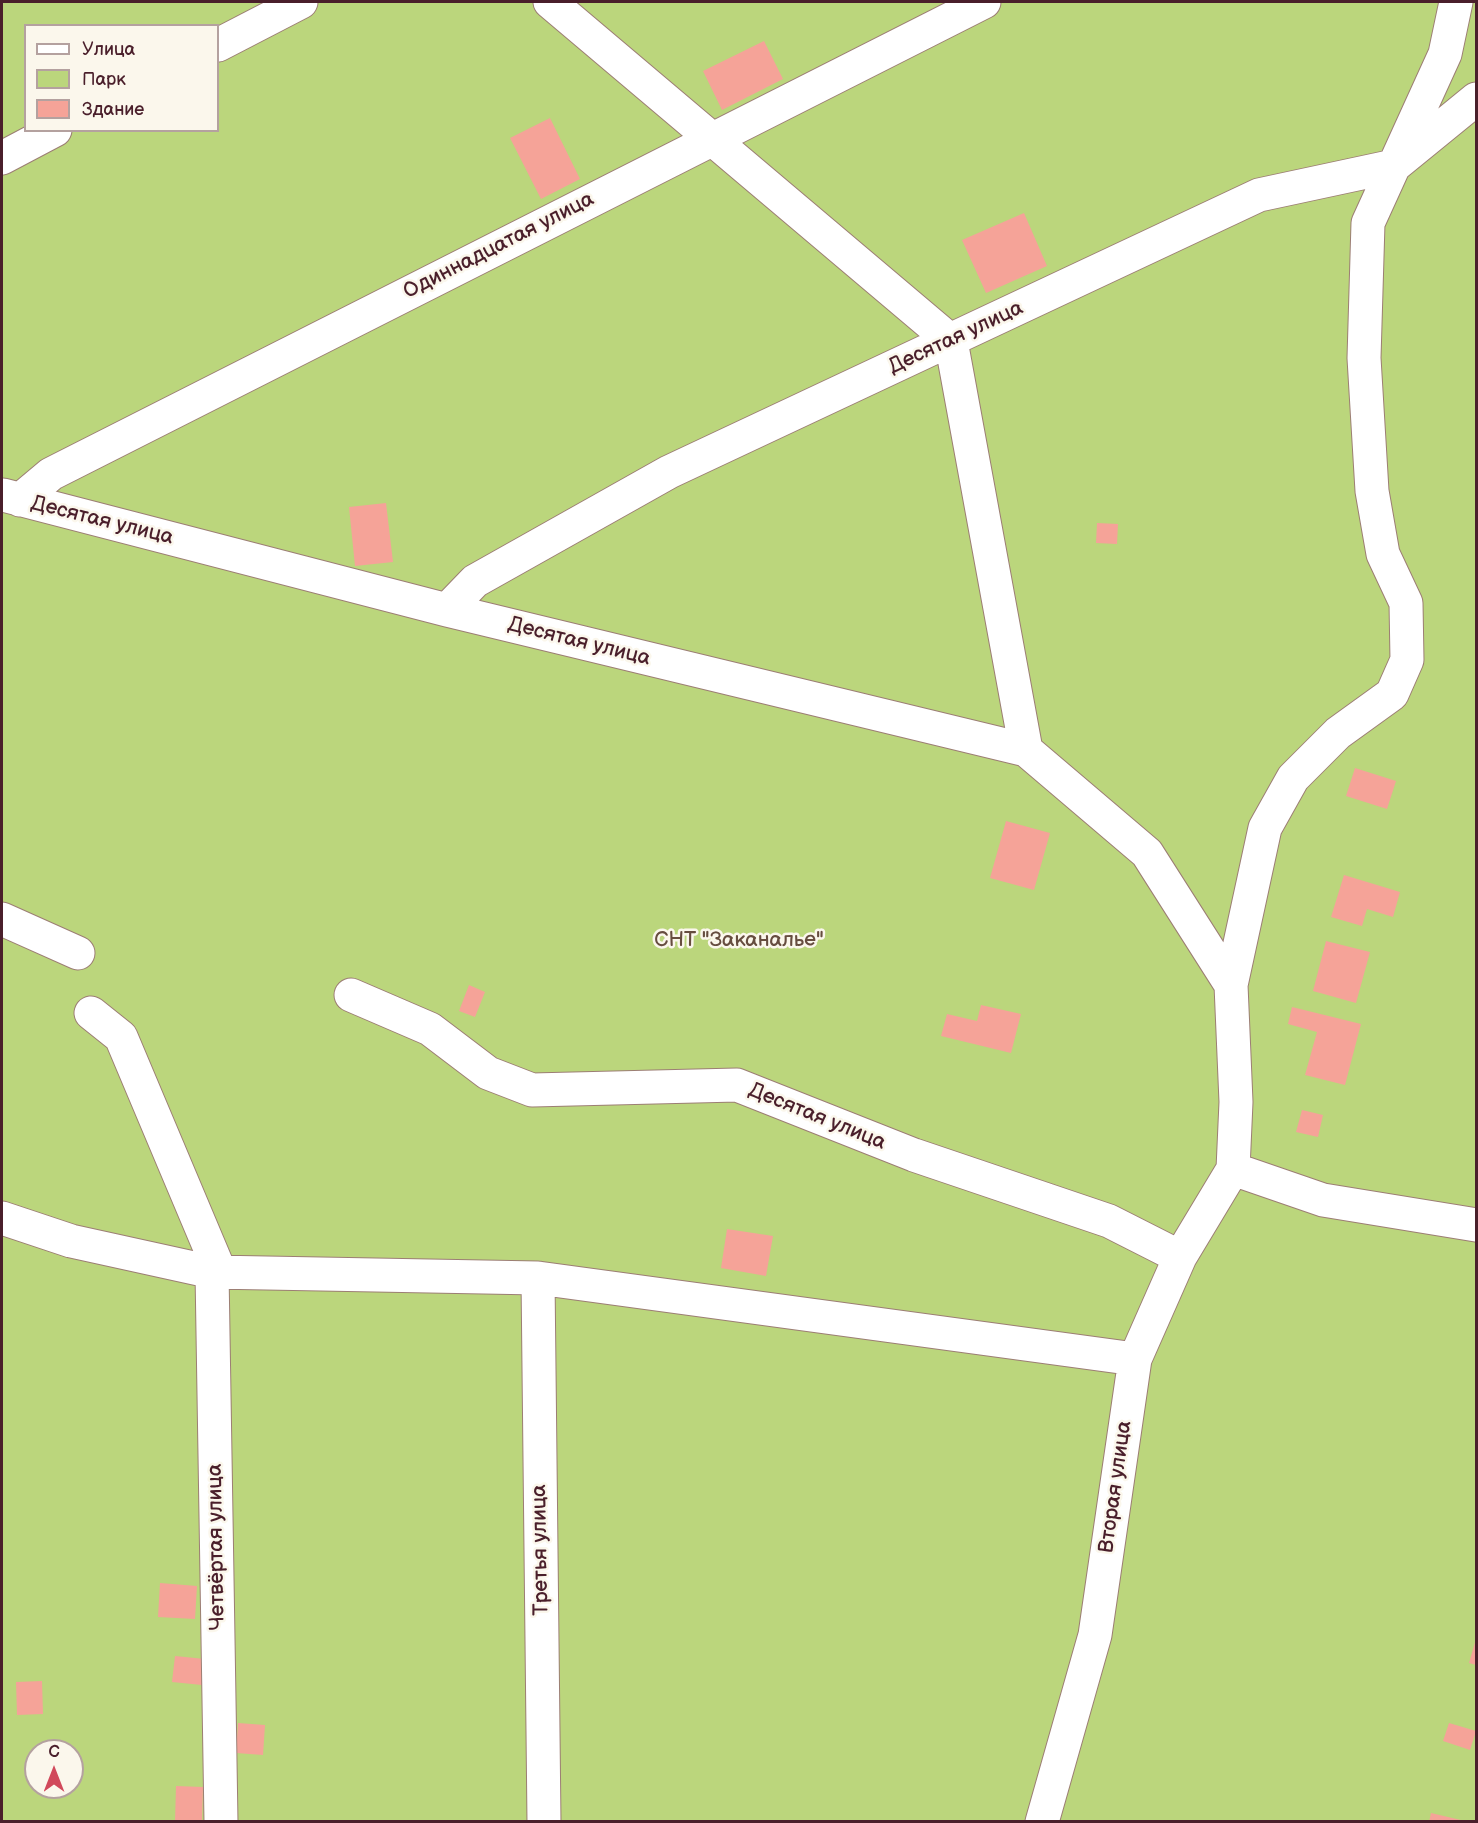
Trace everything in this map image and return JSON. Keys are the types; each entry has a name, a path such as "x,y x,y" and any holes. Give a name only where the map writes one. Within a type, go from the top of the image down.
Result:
{"street":[{"path":"219,44 301,2"},
{"path":"550,2 951,341 1026,750 1147,854 1231,985"},
{"name":"Одиннадцатая улица","path":"11,498 51,474 984,2"},
{"path":"1456,2 1445,54 1368,223 1364,358 1372,491 1383,554 1406,603 1407,660 1392,694 1338,733 1293,778 1265,828 1231,985 1236,1102 1233,1169 1323,1200 1476,1225"},
{"name":"Десятая улица","path":"447,609 475,581 669,472 1259,195 1394,166 1476,99"},
{"path":"2,158 51,132"},
{"name":"Десятая улица","path":"11,498 447,609 1026,750"},
{"path":"2,919 78,953"},
{"name":"Десятая улица","path":"351,995 430,1029 488,1073 532,1090 737,1085 914,1155 1109,1221 1180,1257"},
{"path":"91,1013 121,1038 216,1272"},
{"name":"Вторая улица","path":"1042,1821 1095,1635 1135,1359 1180,1257 1233,1169"},
{"path":"2,1218 71,1241 216,1272 538,1278 1135,1359"},
{"name":"Четвёртая улица","path":"216,1272 221,1821"},
{"name":"Третья улица","path":"538,1278 544,1821"}],"green space":[{"name":"СНТ \"Заканалье\"","path":"2,2 1476,2 1476,1821 2,1821"}],"building":[{"path":"764,41 783,79 722,110 703,71"},
{"path":"550,118 580,179 541,199 510,138"},
{"path":"1024,213 1047,266 986,293 962,240"},
{"path":"386,503 393,562 355,566 349,507"},
{"path":"1097,523 1118,524 1117,544 1096,543"},
{"path":"1355,768 1396,781 1387,809 1346,796"},
{"path":"1006,821 1050,833 1034,890 990,878"},
{"path":"1344,875 1400,892 1393,917 1367,909 1362,926 1331,917"},
{"path":"1326,941 1370,952 1356,1003 1313,991"},
{"path":"469,985 485,992 475,1017 459,1011"},
{"path":"981,1005 1021,1014 1011,1053 941,1036 947,1014 977,1021"},
{"path":"1292,1007 1361,1024 1345,1085 1305,1075 1317,1032 1288,1024"},
{"path":"1302,1110 1323,1115 1318,1137 1296,1132"},
{"path":"727,1229 773,1236 766,1276 721,1268"},
{"path":"160,1583 197,1586 195,1619 158,1617"},
{"path":"1476,1639 1476,1665 1469,1663"},
{"path":"175,1656 205,1659 202,1685 172,1682"},
{"path":"42,1681 43,1714 17,1715 16,1682"},
{"path":"238,1723 265,1725 263,1755 236,1753"},
{"path":"1449,1723 1476,1731 1470,1750 1443,1741"},
{"path":"176,1786 203,1787 202,1822 175,1822"},
{"path":"1431,1813 1465,1821 1465,1822 1429,1822"}]}
